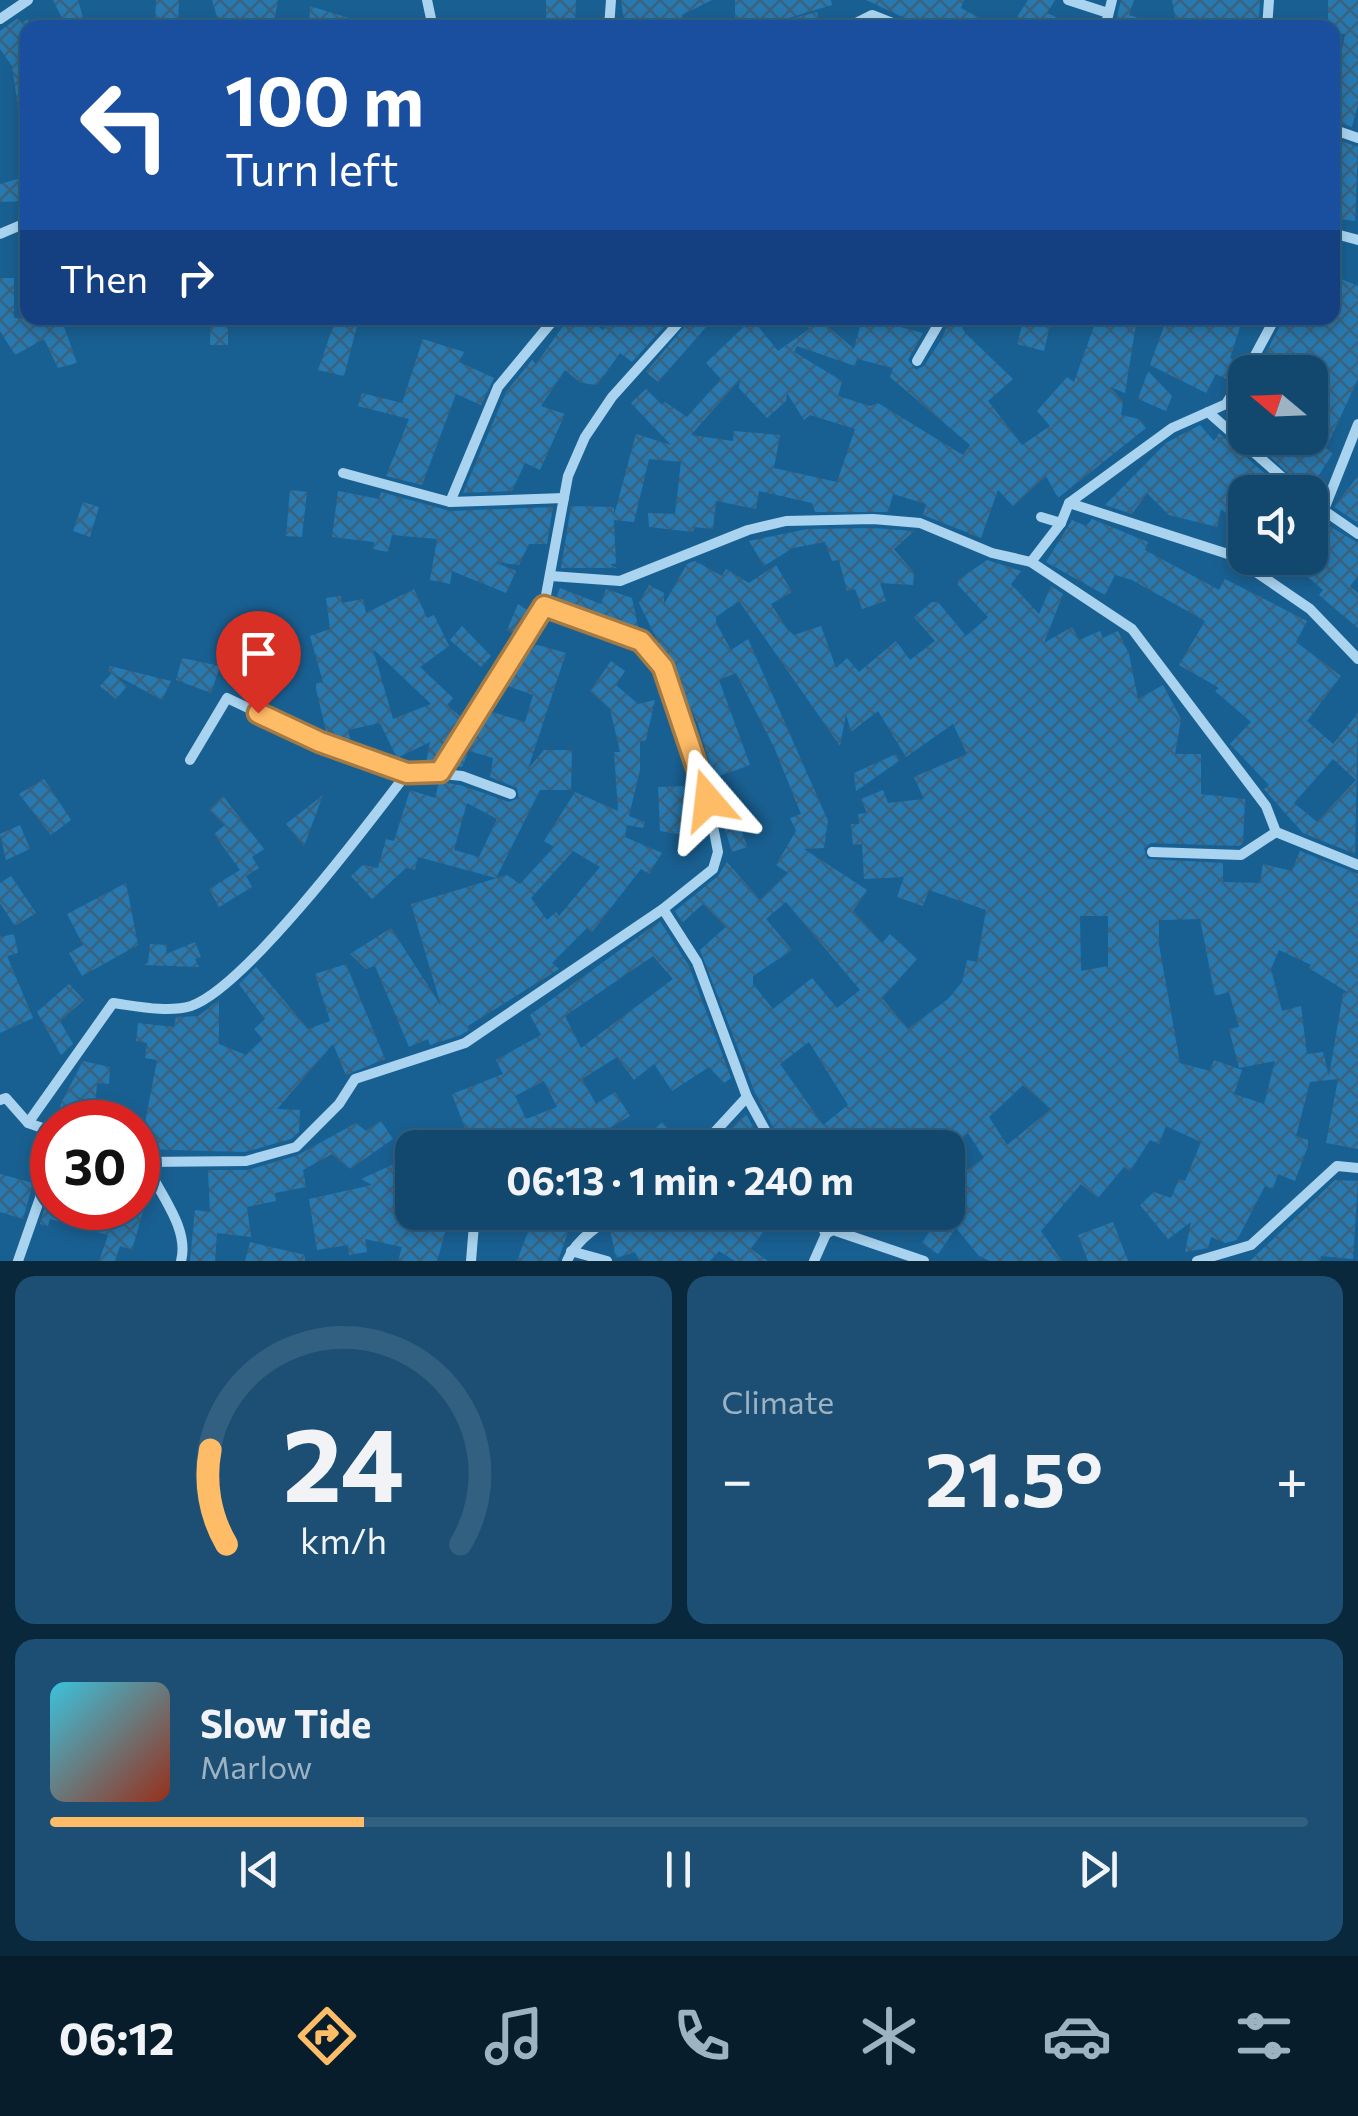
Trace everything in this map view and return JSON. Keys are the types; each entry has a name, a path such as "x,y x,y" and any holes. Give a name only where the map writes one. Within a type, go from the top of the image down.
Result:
{"street":[{"path":"0,19 8,4 28,0"},
{"path":"865,0 872,15 885,20"},
{"path":"1068,0 1108,13"},
{"path":"1106,20 1112,0"},
{"path":"862,20 872,15"},
{"path":"450,502 498,387 550,325"},
{"path":"440,772 544,606 568,476 585,437 612,398 677,325"},
{"path":"916,360 938,325"},
{"path":"1256,355 1271,325"},
{"path":"1032,562 1061,523 1068,503 1172,428 1228,401"},
{"path":"1208,412 1280,475"},
{"path":"1328,502 1358,424"},
{"path":"343,473 450,502 564,498"},
{"path":"1068,503 1231,555 1310,610 1358,658"},
{"path":"1328,515 1358,534"},
{"path":"550,576 620,581 748,530 813,518 920,523 992,554 1032,562 1132,630 1266,806 1276,832 1358,865"},
{"path":"1041,518 1061,523"},
{"path":"160,1161 246,1162 296,1147 339,1104 355,1079 466,1043 663,909 713,868 718,852 708,800 679,703 663,667 641,641 544,606"},
{"path":"190,760 227,698 320,742 407,773 440,772 511,794"},
{"path":"0,1100 6,1098 28,1123 113,1003 191,1006 224,984 351,848 407,773"},
{"path":"1152,852 1242,855 1276,832"},
{"path":"663,909 697,962 748,1097 765,1130"},
{"path":"717,1130 748,1097"},
{"path":"1196,1261 1250,1244 1336,1166 1358,1168"},
{"path":"160,1194 179,1227 185,1248 182,1261"},
{"path":"18,1261 30,1227"},
{"path":"471,1261 474,1230"},
{"path":"569,1256 596,1230"},
{"path":"824,1230 826,1234"},
{"path":"814,1261 826,1234 833,1230 924,1261"},
{"path":"569,1256 607,1261"}],"building":[{"path":"53,0 78,0 84,20 63,20"},
{"path":"156,0 179,0 178,20 155,20"},
{"path":"212,0 278,0 274,20 218,20"},
{"path":"546,0 576,0 575,20 546,20"},
{"path":"621,0 712,0 682,15 684,20 624,20"},
{"path":"735,0 831,0 832,5 782,20 735,20"},
{"path":"866,0 964,0 961,8 984,20 909,20"},
{"path":"1028,0 1055,0 1047,13 1063,20 1015,20"},
{"path":"1121,0 1134,0 1129,15 1146,20 1116,20"},
{"path":"1172,0 1260,0 1259,20 1176,20"},
{"path":"1328,0 1358,0 1358,104 1352,127 1340,123 1340,59 1345,34 1340,34 1340,20 1328,20"},
{"path":"310,6 355,20 309,20"},
{"path":"817,12 819,20 785,20"},
{"path":"18,18 20,20 20,121 12,66 0,49 0,31"},
{"path":"1340,141 1358,147 1355,221 1340,219"},
{"path":"20,178 20,201 0,202 0,184"},
{"path":"0,278 14,278 14,318 20,318 20,325 63,325 77,363 58,368 44,339 15,355 0,331"},
{"path":"1340,278 1358,286 1358,379 1328,444 1328,355 1265,355 1280,325 1340,325"},
{"path":"211,325 228,325 228,345 210,345"},
{"path":"334,325 357,325 344,376 318,370"},
{"path":"564,325 596,325 603,330 607,325 666,325 632,362 620,353 597,385 581,383 565,370 541,406 565,414 540,470 525,463 512,491 463,493 506,392 532,360 536,364"},
{"path":"686,325 707,326 658,382 646,372"},
{"path":"746,325 757,325 778,351 809,329 805,325 826,325 854,349 860,325 897,325 923,333 908,360 916,370 924,366 948,325 961,325 1013,379 988,401 1022,445 1050,426 1037,411 1067,377 1074,382 1094,325 1136,325 1125,393 1110,387 1123,402 1121,415 1139,419 1146,428 1058,498 1046,476 1013,506 998,490 981,538 923,515 926,504 893,494 888,512 815,512 812,503 759,491 756,509 716,501 713,529 694,527 693,532 649,527 648,513 675,514 681,462 649,459 634,522 614,520 616,564 610,564 617,568 561,568 571,506 614,507 614,515 636,434 671,445 631,403 646,389 662,405 665,402 687,417 721,379 706,363","holes":["797,346 855,366 857,359 893,368 890,377 970,445 963,455 878,403 870,406 838,396 842,381 794,352","740,379 739,388 767,418 786,401 787,393 804,420 810,415 855,429 837,482 774,468 780,435 734,431 733,441 691,435"]},
{"path":"1022,325 1050,325 1044,351 1017,344"},
{"path":"1164,325 1241,325 1228,355 1228,380 1216,374 1206,393 1150,365"},
{"path":"423,339 464,352 459,362 494,378 481,405 456,394 422,485 386,476 409,419 358,406 362,393 402,403"},
{"path":"1148,371 1172,396 1166,411 1138,399"},
{"path":"1200,425 1214,441 1219,433 1228,441 1228,455 1244,455 1267,475 1228,475 1228,515 1221,509 1217,527 1169,515 1147,493 1132,514 1105,505 1166,443"},
{"path":"1328,449 1333,453 1319,475 1290,475 1268,455 1328,455"},
{"path":"1358,476 1358,523 1334,507"},
{"path":"290,490 307,492 302,537 286,536"},
{"path":"338,491 379,499 381,492 450,511 553,507 547,544 529,544 519,565 495,562 516,571 506,593 452,571 450,584 430,580 437,539 392,535 388,552 373,549 374,542 332,537"},
{"path":"83,502 99,507 90,537 73,531"},
{"path":"1092,519 1148,542 1145,550 1219,590 1225,579 1307,621 1296,642 1341,676 1307,721 1333,744 1358,713 1355,854 1303,833 1264,789 1269,785 1230,744 1251,722 1215,691 1219,688 1179,665 1205,621 1132,580 1115,575 1105,595 1046,562 1072,520 1086,526","holes":["1333,759 1356,780 1317,822 1294,803"]},
{"path":"1328,525 1358,543 1358,576 1350,586 1358,593 1358,628 1319,595 1323,590 1306,575 1328,575"},
{"path":"808,529 914,531 894,549 914,573 913,585 880,583 886,601 862,609 855,589 847,591 839,560 832,561 825,542 793,548 764,566 749,541"},
{"path":"987,560 1021,571 1011,584 1039,614 1051,586 1063,594 1044,643 1072,627 1079,640 1100,631 1103,638 1118,631 1129,654 1138,699 1163,685 1181,719 1175,754 1201,754 1201,794 1245,799 1243,843 1239,846 1151,843 1144,848 1147,859 1223,863 1223,882 1260,883 1263,864 1292,871 1300,851 1358,874 1358,1149 1326,1143 1338,1079 1310,1082 1296,1136 1308,1140 1308,1146 1295,1181 1278,1174 1273,1189 1265,1186 1237,1240 1225,1243 1211,1237 1208,1248 1185,1252 1191,1222 1168,1239 1140,1205 1154,1192 1171,1198 1179,1179 1185,1181 1201,1142 1166,1126 1159,1144 1150,1140 1130,1171 1124,1167 1098,1198 1081,1184 1041,1231 1062,1261 990,1261 979,1256 958,1230 965,1230 965,1172 984,1158 968,1133 775,1130 755,1093 700,950 726,927 703,904 682,923 675,911 718,876 727,862 760,900 788,873 776,865 796,831 790,818 801,814 774,747 736,673 719,680 750,765 714,778 698,724 639,603 649,585 664,593 664,604 687,564 695,561 722,576 726,569 749,583 776,565 792,592 771,604 787,629 794,635 821,626 836,668 847,658 859,672 896,641 910,660 935,641 914,617 932,602 938,602 966,636 988,617 958,585 958,580","holes":["739,601 840,746 846,714 851,732 878,711 906,757 953,724 967,754 914,777 924,799 888,803 883,790 861,799 867,813 858,814 859,824 851,824 853,845 862,844 864,879 904,877 897,897 923,906 929,890 986,910 977,962 967,960 962,982 948,999 908,1029 882,998 917,959 890,934 882,943 853,911 867,890 804,849 824,848 828,821 748,639 731,650 716,623 716,617","786,902 860,990 837,1008 812,978 773,1009 753,984 753,976 792,950 766,919","1080,916 1108,916 1108,966 1081,971","1200,919 1215,996 1229,992 1239,1027 1229,1029 1239,1068 1275,1061 1264,1104 1234,1094 1242,1070 1214,1060 1210,1071 1180,1063 1159,945 1159,920","1279,950 1311,965 1309,968 1347,992 1343,994 1329,1076 1323,1052 1307,1054 1301,1006 1282,1011 1271,969","809,1042 848,1105 823,1125 780,1064","1023,1085 1051,1109 1007,1145 989,1117"]},
{"path":"560,588 601,604 606,589 632,598 639,631 555,600"},
{"path":"414,589 427,618 434,615 449,646 420,667 453,698 447,705 463,719 434,764 426,763 430,742 397,758 380,723 348,730 350,739 344,741 327,735 316,689 316,683 323,682 310,636 330,629 326,598 341,596 342,603 363,599 366,613","holes":["373,649 431,704 393,719"]},
{"path":"518,604 530,612 515,635 507,630"},
{"path":"462,626 491,656 481,667 450,640"},
{"path":"531,643 566,653 528,769 544,750 572,750 571,790 540,790 496,878 418,857 415,870 406,868 372,899 351,876 363,865 378,868 386,839 394,841 410,790 435,798 439,782 509,802 519,798 517,788 490,777 493,758 469,751 462,767 454,766 489,711 525,722 533,695 505,685","holes":["467,803 497,819 479,857 454,850"]},
{"path":"182,658 220,666 211,693 176,680"},
{"path":"611,661 625,671 616,685 638,704 655,700 646,740 640,742 640,770 629,816 645,822 643,828 627,825 625,837 662,853 649,874 641,869 592,932 587,928 552,963 559,969 468,1026 469,1030 461,1035 430,1045 428,1039 409,1047 375,966 366,969 350,954 391,928 441,1006 411,904 507,875 520,884 554,847 544,841 575,792 618,811 614,752 620,752 610,709 590,691","holes":["573,851 600,867 559,916 556,912 547,920 531,898"]},
{"path":"110,666 171,681 162,700 108,671"},
{"path":"112,673 127,686 116,699 100,686"},
{"path":"896,754 899,761 856,791 854,773"},
{"path":"44,779 71,820 51,835 19,794"},
{"path":"684,786 686,816 692,817 694,837 660,831 658,787"},
{"path":"323,795 304,846 286,824"},
{"path":"223,796 264,849 252,857 259,868 246,876 252,887 219,907 209,889 240,870 214,834 225,825 209,810"},
{"path":"736,812 747,847 732,852 721,817"},
{"path":"20,825 30,849 6,860 0,834"},
{"path":"11,876 36,913 15,926 0,903 0,883"},
{"path":"126,883 138,945 82,976 69,953 83,945 67,914"},
{"path":"660,921 689,966 731,1078 724,1083 709,1067 672,1091 654,1064 634,1080 617,1057 582,1079 596,1104 615,1092 630,1116 607,1130 460,1130 465,1128 452,1094 503,1074 496,1060 541,1035 530,1015","holes":["653,956 673,979 581,1048 565,1016","544,1081 557,1107 526,1119 515,1096"]},
{"path":"14,934 18,953 7,956 33,1018 0,1033 0,937"},
{"path":"195,942 201,957 195,959 199,967 142,965 148,963 150,944 167,945 166,954"},
{"path":"346,964 385,1059 346,1075 333,1044 277,1109 300,1110 299,1132 291,1139 245,1152 160,1150 160,1100 149,1100 157,1060 145,1058 147,1043 136,1041 138,1023 174,1027 176,1017 198,1016 219,1000 219,1044 246,1055 263,1039 254,1029 265,1019 239,984 256,967 308,1029 330,1021 315,974"},
{"path":"69,984 84,1000 60,1021 73,1044 61,1055 37,1012"},
{"path":"83,1061 110,1067 109,1084 97,1083 96,1100 63,1100"},
{"path":"746,1114 755,1130 729,1130"},
{"path":"381,1121 393,1139 350,1169 332,1154 303,1170 306,1187 275,1193 276,1201 247,1207 251,1237 217,1233 215,1261 190,1261 195,1210 210,1212 208,1170 248,1170 298,1155 356,1123 366,1131"},
{"path":"662,1122 670,1130 654,1130"},
{"path":"395,1164 395,1230 446,1230 437,1261 398,1261 402,1247 365,1239 367,1252 349,1255 348,1245 317,1250 309,1199 372,1185 361,1179"},
{"path":"0,1174 30,1182 23,1219 0,1212"},
{"path":"1335,1180 1358,1181 1353,1259 1321,1256 1320,1261 1250,1261"},
{"path":"1113,1222 1128,1261 1088,1261 1078,1235"},
{"path":"90,1230 138,1230 132,1250 120,1246 115,1261 99,1261 108,1235"},
{"path":"529,1230 569,1230 558,1261 517,1261"},
{"path":"610,1230 764,1230 751,1249 768,1261 735,1261 719,1251 710,1261 639,1261 635,1252 616,1258"},
{"path":"930,1230 955,1230 938,1254 922,1243"},
{"path":"250,1242 305,1255 305,1261 245,1261"}],"route":[{"path":"258,713 320,742 407,773 440,772 450,750 544,606 641,641 663,667 679,703 708,800"}]}
